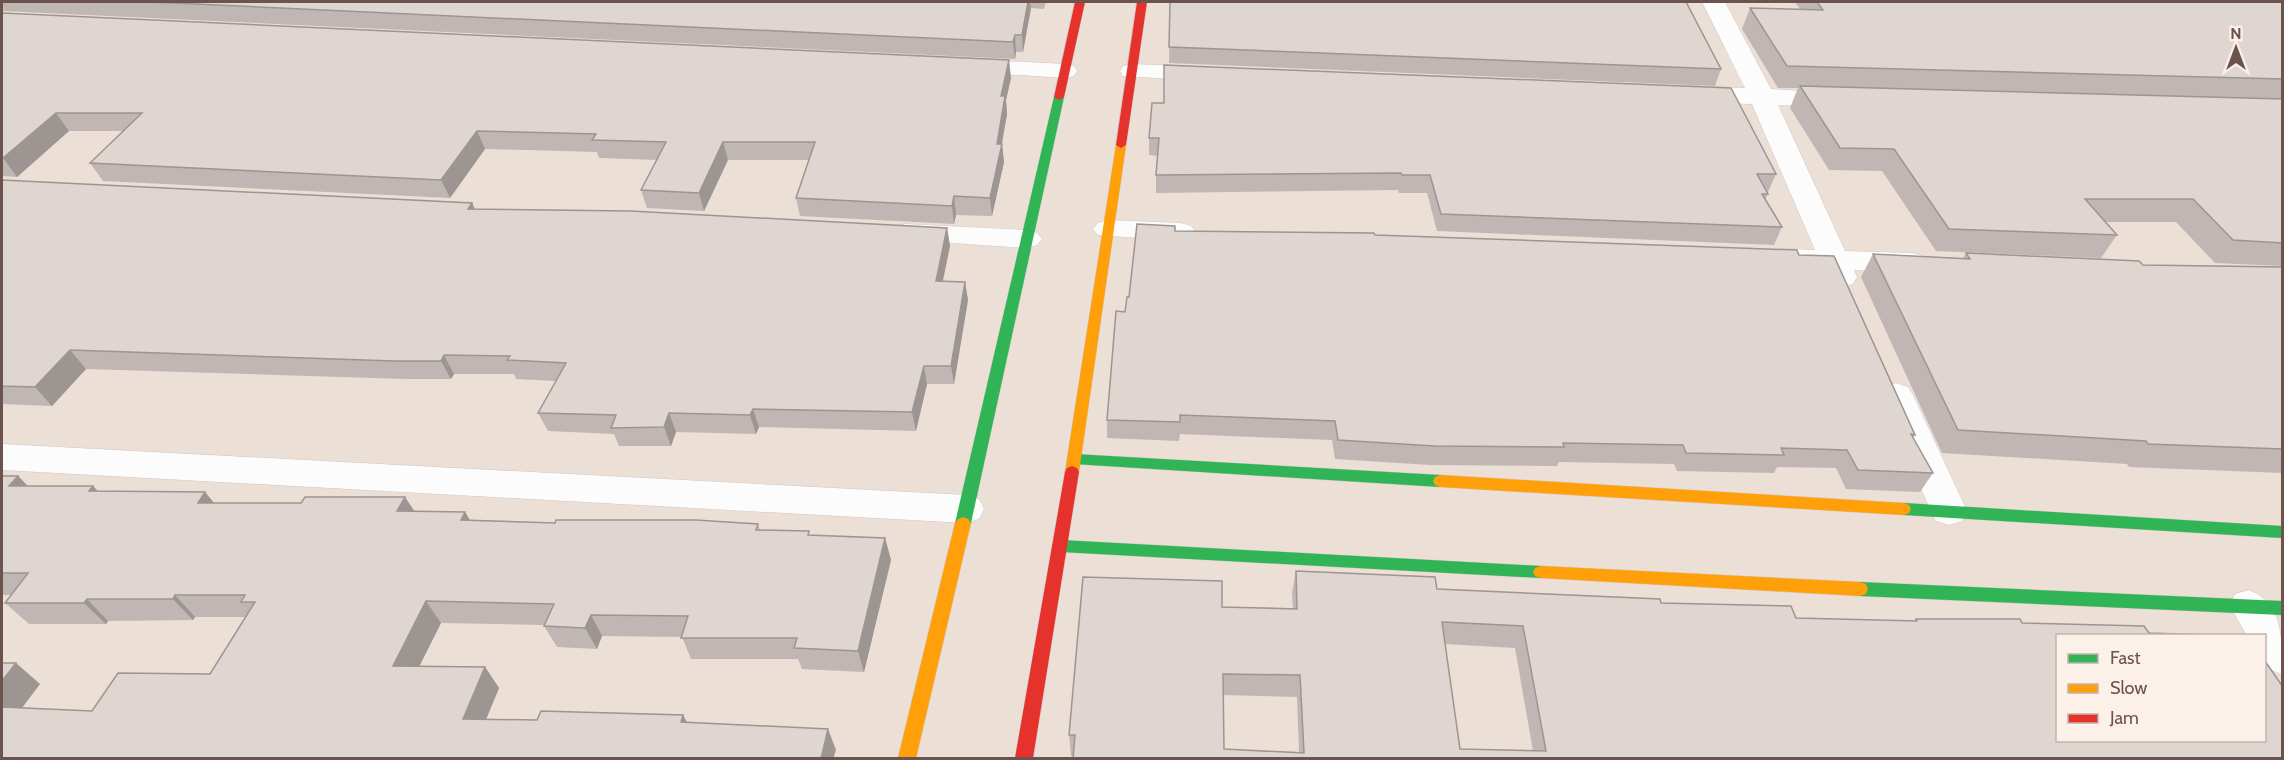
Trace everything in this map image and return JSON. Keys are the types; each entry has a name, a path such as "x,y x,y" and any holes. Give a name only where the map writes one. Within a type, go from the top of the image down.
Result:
{"main road":[{"path":"907,759 966,509 1080,2"},
{"path":"1024,759 1061,546 1142,2"},
{"path":"1074,459 2283,532"},
{"path":"1061,546 2266,607"}],"street":[{"path":"1714,2 1762,97 1854,304"},
{"path":"946,65 1065,71"},
{"path":"1132,71 1227,75"},
{"path":"1667,93 1869,100"},
{"path":"1108,229 1203,233"},
{"path":"884,232 1027,239"},
{"path":"1762,257 1940,264"},
{"path":"1884,369 1948,511"},
{"path":"2,458 966,509"},
{"path":"2266,607 2283,657"}],"shaded area":[{"path":"2,2 2282,2 2282,758 2,758"}],"building":[{"path":"152,2 1028,2 1022,35 1015,35 1013,42"},
{"path":"1170,2 1686,2 1721,69 1169,47"},
{"path":"1817,2 2283,2 2283,79 1787,66 1750,8 1823,10"},
{"path":"2,13 1009,60 1001,96 1005,96 997,144 1002,144 990,198 954,196 952,206 796,198 815,142 723,142 699,193 641,190 666,142 592,140 596,134 477,131 441,180 90,163 142,113 56,113 2,158"},
{"path":"1164,65 1731,88 1776,174 1757,174 1768,194 1762,194 1782,227 1441,214 1430,175 1402,175 1401,173 1156,175 1159,138 1149,138 1152,103 1164,103"},
{"path":"1800,86 2283,99 2283,243 2233,240 2193,199 2085,199 2117,235 1949,229 1894,149 1840,148"},
{"path":"2,180 472,203 468,209 630,211 947,228 936,281 965,282 951,366 924,366 912,412 753,409 750,415 669,413 664,427 611,428 616,415 538,413 566,363 507,360 510,356 444,355 441,361 394,361 70,350 35,387 2,386"},
{"path":"1137,224 1175,226 1175,231 1374,233 1375,235 1797,250 1799,255 1834,256 1915,435 1911,434 1933,473 1858,470 1847,450 1781,448 1784,455 1686,453 1683,445 1563,443 1564,447 1434,446 1338,440 1335,421 1180,415 1180,422 1107,420 1116,311 1125,312 1127,297 1129,297"},
{"path":"1966,253 2139,261 2143,265 2283,267 2283,449 2148,444 2146,441 1958,430 1873,254 1970,259"},
{"path":"2,476 18,476 9,486 93,486 89,491 205,492 198,503 301,503 305,497 405,497 397,511 465,512 461,520 555,523 556,520 696,520 758,524 756,530 809,531 808,535 885,538 858,651 794,648 797,638 681,638 688,616 591,615 585,628 544,626 554,604 426,601 393,666 485,667 463,719 537,720 541,711 683,715 681,722 828,729 821,759 2,759 2,707 92,711 118,673 210,674 255,602 241,602 245,595 175,595 173,599 87,599 84,603 5,603 28,573 2,573"},
{"path":"1296,571 1435,577 1437,589 1660,599 1661,603 1791,606 1796,618 1917,621 1916,619 2020,619 2022,623 2144,626 2149,633 2180,634 2056,634 2056,742 2266,742 2266,662 2283,687 2283,759 1073,759 1075,735 1069,735 1083,577 1222,581 1222,607 1297,609","holes":["1442,622 1523,626 1546,751 1460,749","1223,674 1300,675 1304,753 1224,749"]},
{"path":"2,663 16,663 2,681"}],"traffic: fast":[{"path":"963,523 1059,97"},
{"path":"1074,459 1440,481"},
{"path":"1904,509 2282,532"},
{"path":"1061,546 1541,572"},
{"path":"1860,589 2282,608"}],"traffic: slow":[{"path":"1072,472 1121,145"},
{"path":"1440,481 1904,509"},
{"path":"907,758 963,523"},
{"path":"1541,572 1860,589"}],"traffic: jam":[{"path":"1059,97 1080,2"},
{"path":"1121,145 1142,2"},
{"path":"1024,758 1072,472"}]}
